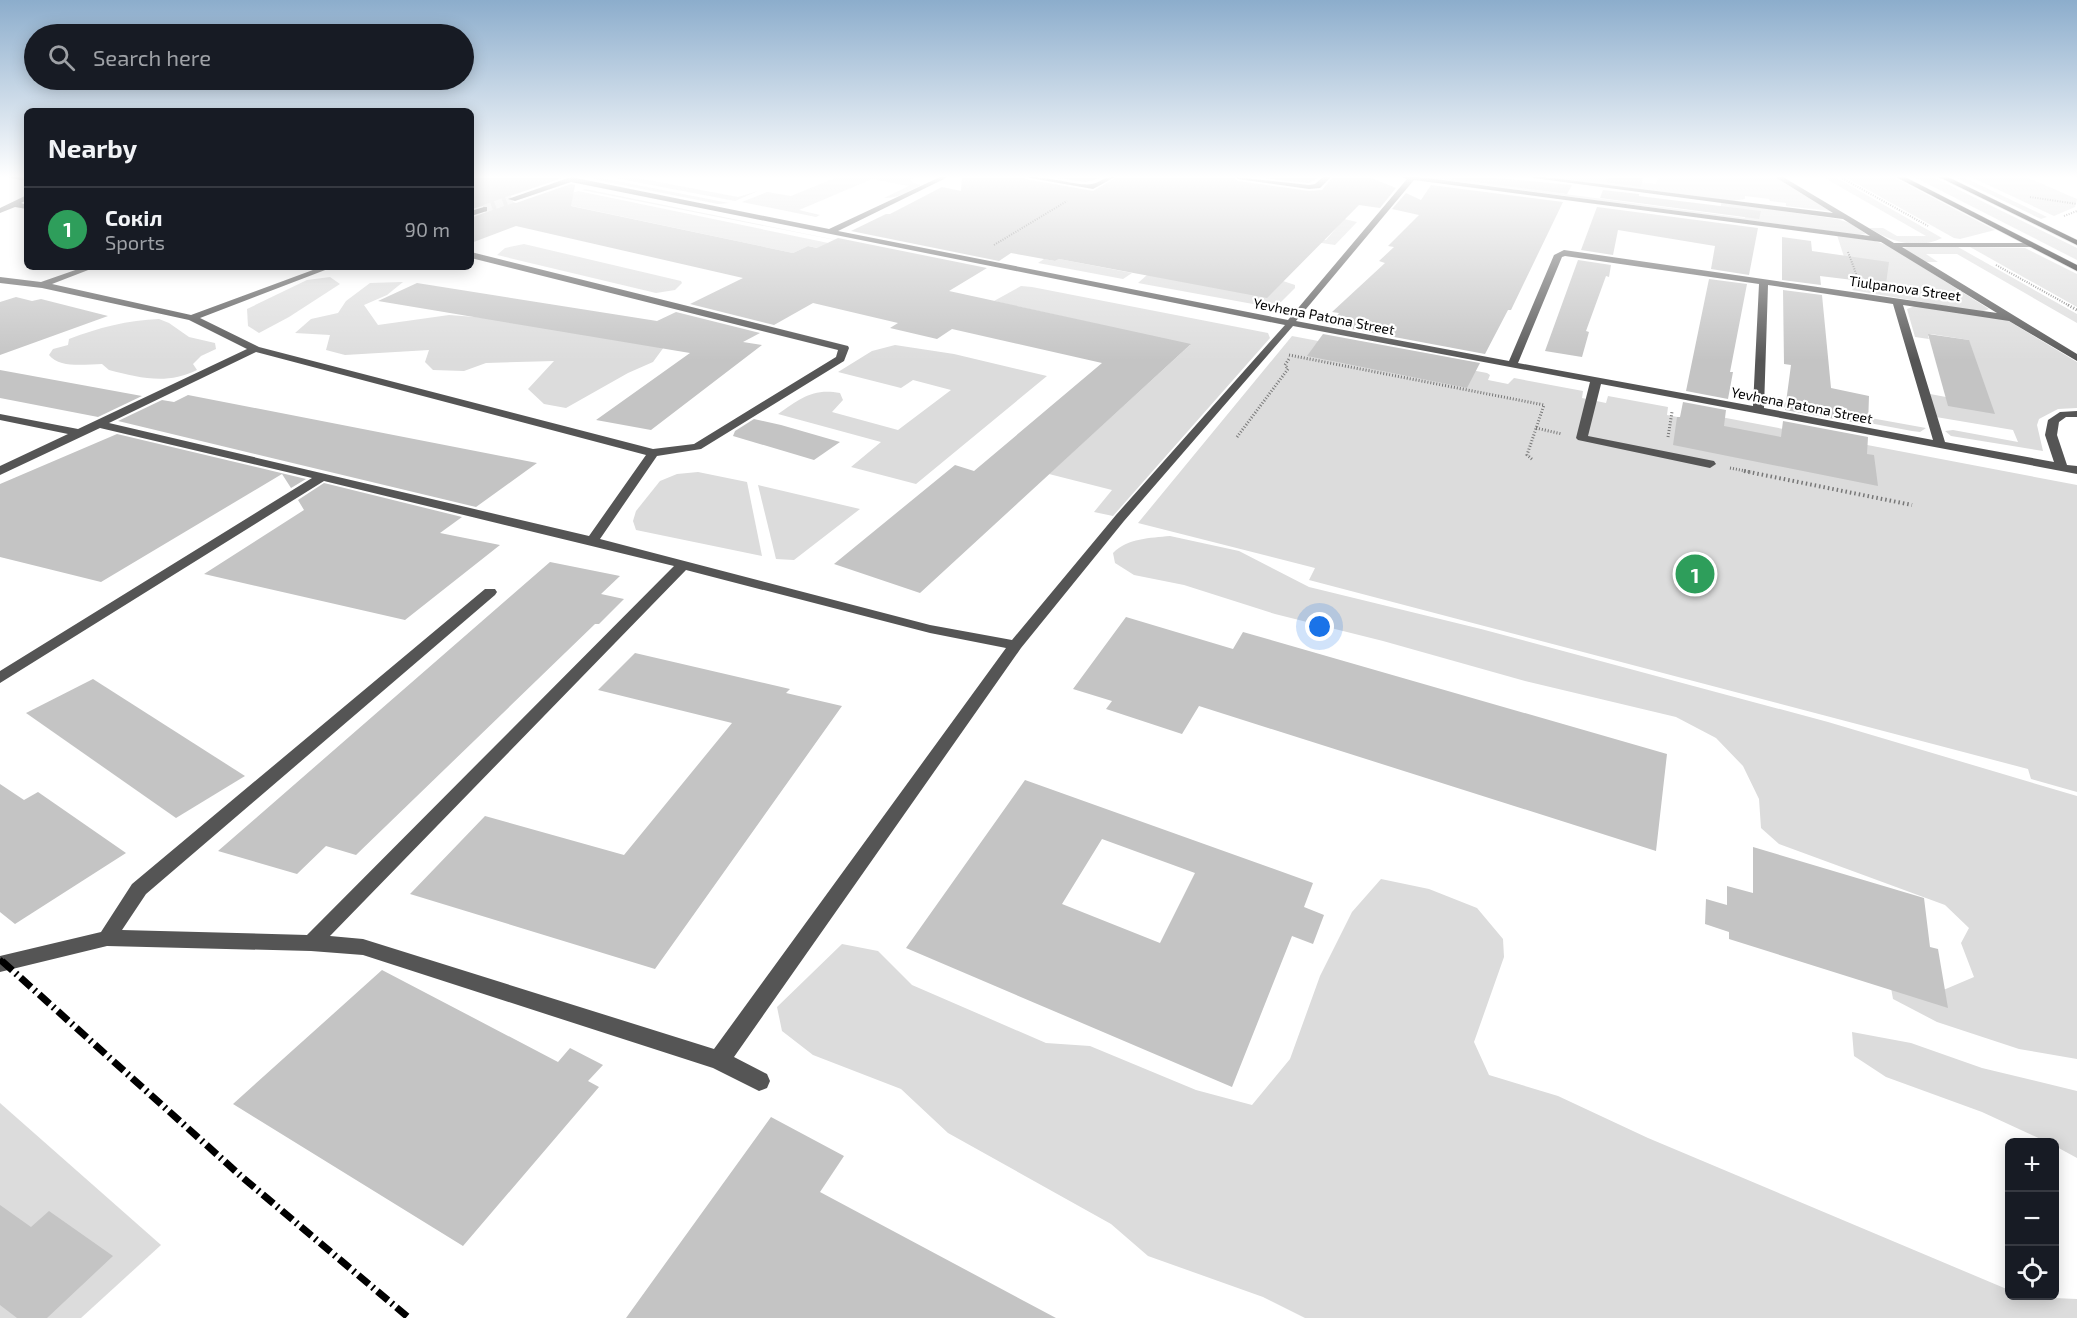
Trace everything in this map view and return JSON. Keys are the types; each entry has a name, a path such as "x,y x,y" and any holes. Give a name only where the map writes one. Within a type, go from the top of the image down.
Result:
{"main road":[{"path":"2020,239 2077,268"}],"street":[{"name":"Yevhena Patona Street","path":"862,239 1290,323 2077,470"},
{"path":"719,1060 1016,645 1120,518 1268,351 1359,239"},
{"path":"1865,239 1887,242 2031,244"},
{"path":"1881,239 2077,358"},
{"name":"Tiulpanova Street","path":"1512,365 1558,255 1564,253 2010,318"},
{"path":"0,280 42,285 192,318 255,349 653,453 697,447 840,359 844,348 474,256"},
{"path":"42,285 84,270"},
{"path":"192,318 321,270"},
{"path":"1758,410 1764,282"},
{"path":"1897,301 1940,444"},
{"path":"0,471 255,349"},
{"path":"1596,381 1582,438 1710,464"},
{"path":"2062,467 2051,435 2054,420 2064,414 2077,414"},
{"path":"0,417 80,433"},
{"path":"99,424 592,541 930,629 1016,645"},
{"path":"592,541 653,453"},
{"path":"0,678 322,477"},
{"path":"310,943 683,565"},
{"path":"107,938 139,889 490,592"},
{"path":"0,964 107,938 310,943 363,947 719,1060 759,1081"}],"path":[{"path":"970,260 1006,239"},
{"path":"1843,239 1864,296"},
{"path":"1987,259 2077,310"},
{"path":"1268,351 1544,405 1527,455 1533,460"},
{"path":"1237,437 1288,369 1285,365 1292,356"},
{"path":"1666,455 1674,405"},
{"path":"1710,464 1912,505"}],"shaded area":[{"path":"725,239 807,239 867,251 889,263 808,246 793,253"},
{"path":"1296,239 1318,239 1341,239 1335,245"},
{"path":"1838,239 1859,239 1889,246 1989,309 1981,312 1852,290 1854,288"},
{"path":"1891,239 1941,239 1933,242 1914,244"},
{"path":"2035,239 2058,239 2077,248 2077,260"},
{"path":"524,244 682,283 675,290 656,293 497,255 505,248"},
{"path":"1958,247 2077,314 2077,323 1957,254 1926,254 1938,262 1924,262 1903,248"},
{"path":"1970,247 2025,248 2077,274 2077,307"},
{"path":"1044,259 1055,261 1059,259 1132,273 1123,279 1038,263"},
{"path":"1147,275 1283,281 1295,285 1295,288 1281,302 1264,306 1138,283"},
{"path":"330,277 340,284 289,317 259,333 248,326 247,309 307,280"},
{"path":"403,282 387,295 364,305 378,325 449,315 526,321 664,347 653,362 628,373 566,408 544,404 528,389 554,361 486,363 464,371 433,370 425,362 429,350 345,355 326,350 330,335 295,333 311,319 338,313 346,301 370,283"},
{"path":"1021,286 1268,333 1270,338 1113,516 1094,512 1112,490 1049,474 1190,345 994,301"},
{"path":"1915,306 2007,320 2077,362 2077,408 2058,409 2039,419 2037,425 2043,451 1951,436 1945,431 1953,430 2018,442 2013,430 1936,417 1930,394 1946,397 1969,340 1931,334 1928,336 1929,339 1915,337 1907,309"},
{"path":"159,319 189,337 215,343 216,349 201,356 193,364 197,370 186,375 164,379 120,373 109,370 102,364 67,364 49,355 53,349 68,345 69,339 91,331 113,325"},
{"path":"1292,336 1487,373 1490,375 1488,380 1508,384 1514,378 1583,391 1582,398 1606,403 1608,396 1668,407 1667,415 1683,418 1684,410 2077,485 2077,792 2031,779 2028,769 1309,580 1315,568 1138,523"},
{"path":"895,345 954,354 1047,376 916,484 851,467 881,442 778,414 800,399 814,393 840,393 843,400 832,412 898,430 951,390 913,380 901,388 838,372 872,351"},
{"path":"1766,399 1926,428 1920,432 1912,431 1778,406"},
{"path":"698,472 747,482 762,556 636,530 633,521 636,511 660,481 677,474"},
{"path":"758,485 860,509 794,560 776,559"},
{"path":"1170,536 1239,551 1309,587 1481,629 1828,722 2077,796 2077,1059 2019,1049 1937,1022 1893,999 1890,982 1941,991 1974,977 1961,943 1969,928 1945,905 1779,844 1761,828 1759,799 1743,766 1716,738 1676,717 1525,681 1383,641 1275,614 1184,585 1134,575 1115,563 1113,553 1125,544"},
{"path":"1381,879 1429,889 1477,908 1503,939 1504,957 1474,1042 1489,1075 1558,1096 1648,1138 2005,1288 2005,1300 2077,1299 2077,1318 1305,1318 1263,1297 1148,1256 1111,1224 948,1133 901,1089 813,1055 782,1031 777,1007 842,944 878,951 912,985 1046,1043 1090,1046 1196,1090 1252,1105 1290,1059 1320,976 1352,912"},
{"path":"1852,1032 1911,1043 1982,1068 2077,1091 2077,1158 2059,1148 2059,1138 2038,1138 1982,1112 1886,1077 1854,1056"},
{"path":"0,1103 161,1245 81,1318 0,1318"}],"building":[{"path":"571,239 725,239 793,253 808,246 817,248 841,239 987,268 949,291 1191,344 920,593 834,564 955,465 974,471 1102,363 952,329 937,339 890,328 898,323 813,303 774,325 690,304 743,278"},
{"path":"888,239 1326,239 1267,298 1059,259 1055,261 1011,253 999,261"},
{"path":"1395,239 1545,239 1511,310 1508,310 1485,354 1330,325 1339,313 1332,312 1385,263 1379,261 1394,247 1388,246"},
{"path":"1585,239 1616,239 1613,255 1581,250"},
{"path":"1670,239 1756,239 1749,275 1711,269 1715,246"},
{"path":"1782,239 1811,241 1812,251 1889,262 1886,284 1820,276 1821,285 1782,280"},
{"path":"1578,260 1611,265 1609,277 1606,276 1586,331 1589,332 1582,357 1545,351"},
{"path":"1709,279 1747,284 1730,372 1733,372 1728,399 1686,391"},
{"path":"417,283 657,321 676,312 760,333 743,342 762,345 651,430 596,420 690,353 378,301"},
{"path":"1783,290 1822,295 1831,388 1869,396 1868,425 1785,410 1791,365 1784,364"},
{"path":"16,297 32,301 41,299 108,316 0,355 0,302"},
{"path":"1323,334 1480,363 1467,388 1307,356"},
{"path":"1928,334 1969,340 1995,414 1948,406"},
{"path":"0,370 142,396 98,417 0,398"},
{"path":"188,395 537,463 476,507 118,421 162,400 174,402"},
{"path":"1683,402 1726,410 1724,426 1781,437 1783,421 1868,437 1867,454 1874,455 1878,486 1673,445 1677,417 1680,417"},
{"path":"754,419 840,442 814,460 733,436 735,431"},
{"path":"117,434 306,479 291,488 282,474 101,582 0,557 0,484"},
{"path":"324,483 462,517 440,533 500,545 405,620 204,574 304,510 298,500"},
{"path":"550,562 620,576 601,594 624,599 599,624 595,624 356,855 326,846 297,874 218,851"},
{"path":"1126,617 1233,649 1243,632 1667,754 1656,851 1199,706 1182,734 1106,709 1112,701 1073,689"},
{"path":"635,653 790,689 786,693 842,706 655,969 410,894 485,816 624,855 732,723 598,690"},
{"path":"93,679 245,776 176,818 26,713"},
{"path":"1025,780 1313,883 1304,907 1324,915 1313,944 1292,936 1232,1087 906,948","holes":["1102,839 1195,873 1160,943 1062,904"]},
{"path":"0,784 24,800 38,792 126,853 15,924 0,912"},
{"path":"1753,847 1924,898 1930,947 1938,949 1948,1008 1729,939 1729,932 1705,924 1706,899 1727,905 1727,886 1753,893"},
{"path":"382,970 558,1062 570,1048 603,1065 588,1081 599,1087 463,1246 233,1104"},
{"path":"771,1117 844,1156 820,1192 1056,1318 626,1318"},
{"path":"0,1205 31,1227 49,1211 113,1256 47,1318 17,1318 0,1305"}],"railway":[{"path":"2,961 242,1177 409,1318"}],"place":[{"name":"Сокіл","path":"1695,574"}]}
